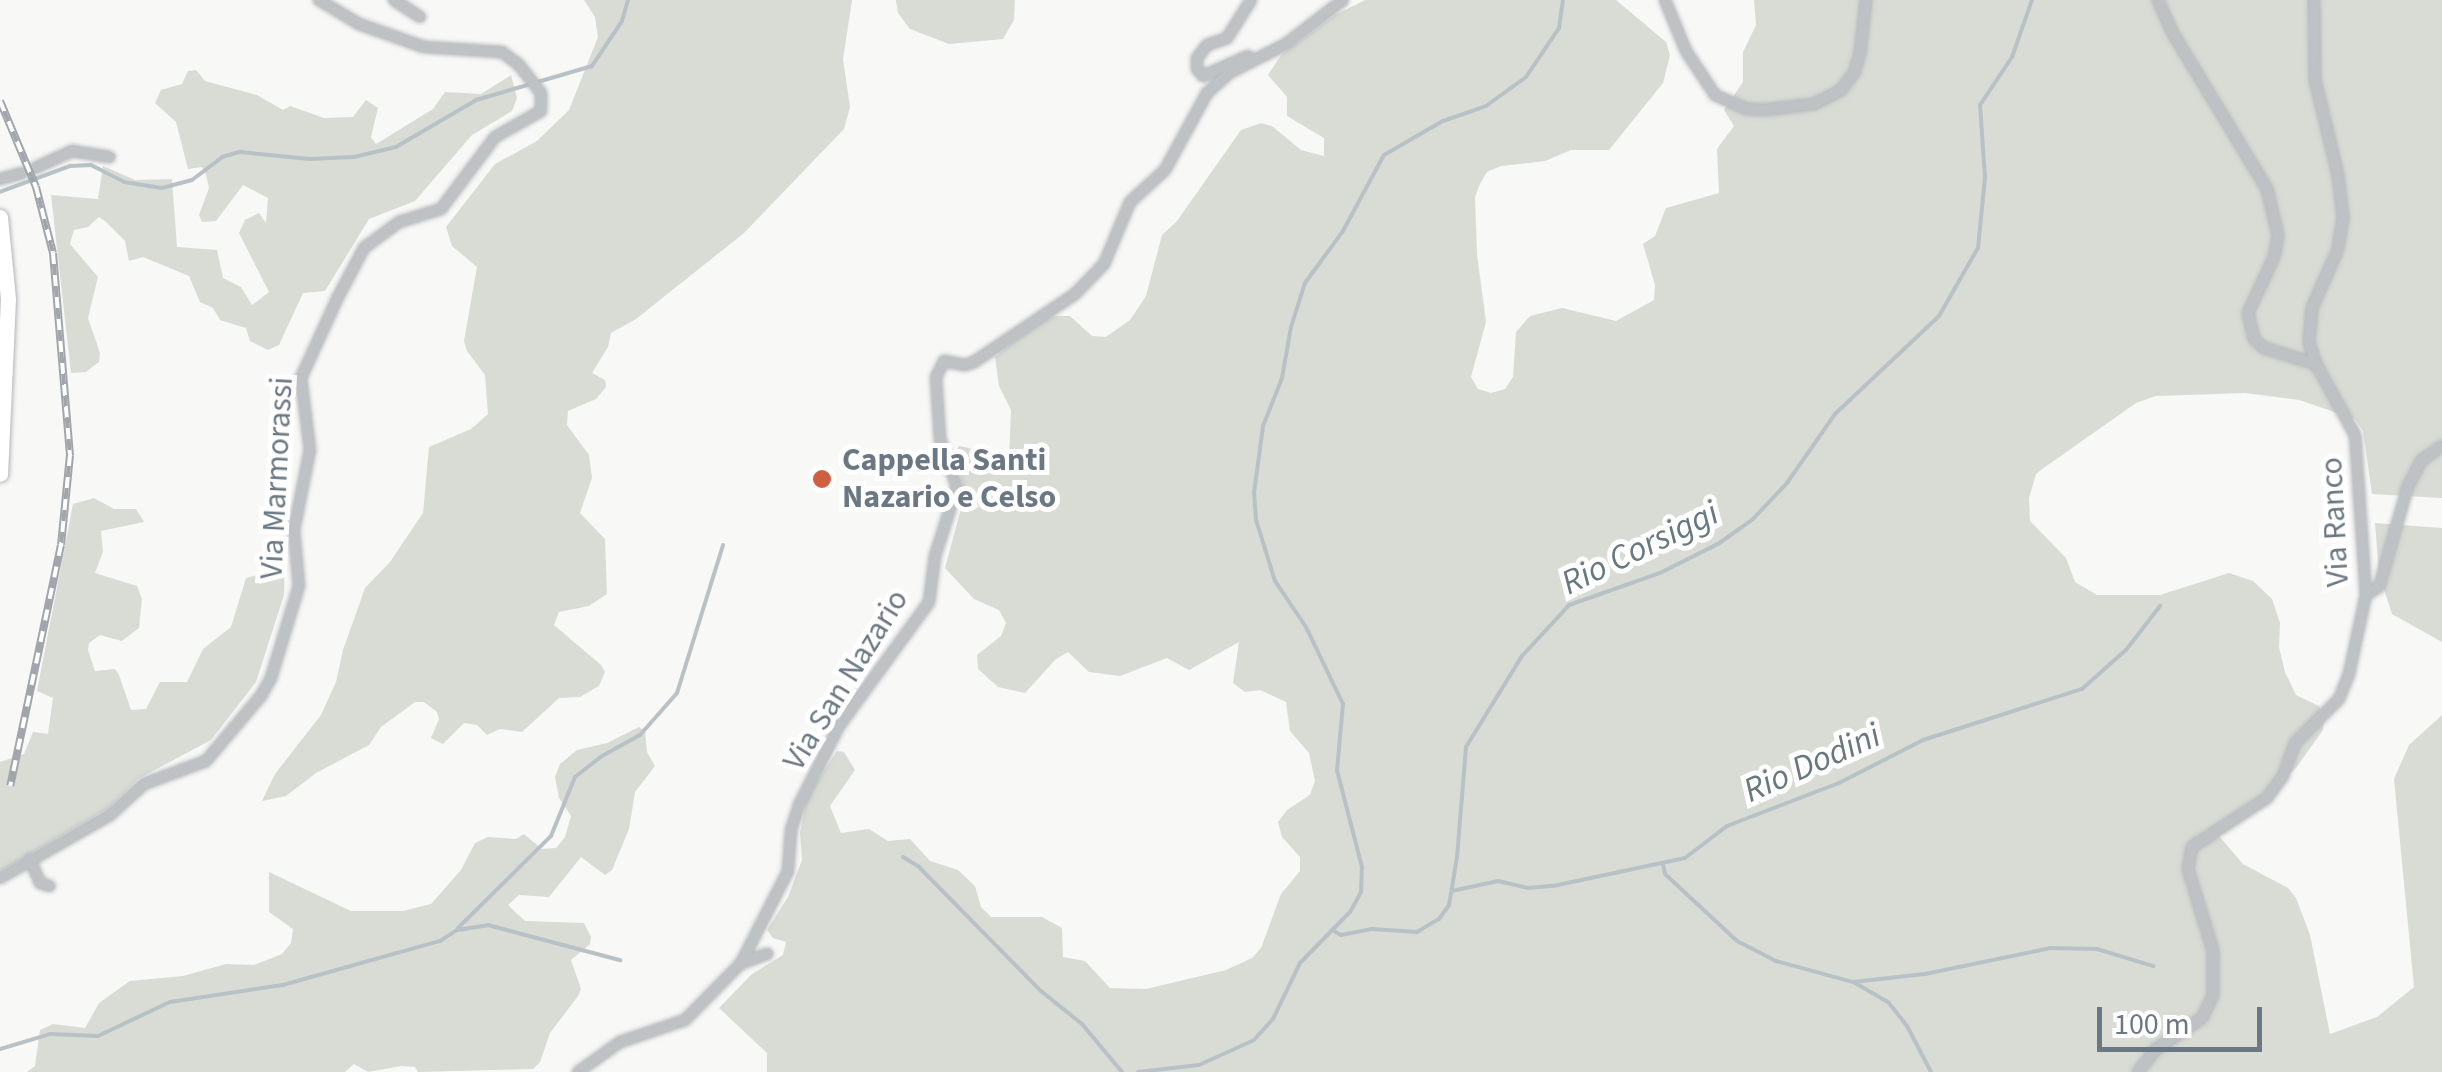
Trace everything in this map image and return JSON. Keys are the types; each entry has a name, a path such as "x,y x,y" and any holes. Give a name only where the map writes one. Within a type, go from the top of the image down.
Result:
{"main road":[{"path":"0,218 8,299 0,474"}],"street":[{"name":"Via Marmorassi","path":"30,859 110,814 144,784 206,762 232,734 271,678 299,586 293,540 310,430 300,391 310,356 364,248 399,222 441,209 495,136 541,111 541,93 518,64 502,52 424,47 359,24 319,0"},
{"path":"394,0 420,17"},
{"path":"1251,0 1226,38 1206,45 1197,58 1196,69 1203,76 1264,53"},
{"name":"Via San Nazario","path":"578,1072 620,1042 685,1020 742,963 788,872 791,830 830,742 929,602 935,556 957,486 940,439 936,377 944,361 964,365 974,362 1086,283 1117,240 1130,202 1164,170 1207,93 1264,53 1286,44 1343,0"},
{"path":"1665,0 1686,51 1715,95 1764,110 1799,108 1840,90 1860,54 1866,0"},
{"path":"2158,0 2267,190 2278,236 2274,256 2248,313 2254,339 2264,348 2316,364"},
{"name":"Via Ranco","path":"2138,1072 2155,1050 2202,1018 2213,995 2213,952 2188,869 2192,847 2268,798 2283,776 2295,743 2339,699 2350,674 2366,595 2356,435 2316,364 2309,342 2312,308 2338,249 2342,217 2338,175 2315,80 2314,0"},
{"path":"35,168 72,151 110,157"},
{"path":"0,179 22,173"},
{"path":"2366,595 2380,587 2408,486 2422,460 2442,446"},
{"path":"0,878 30,859 40,883 50,886"},
{"path":"742,963 767,954"}],"shaded area":[{"path":"584,0 852,0 843,59 850,107 844,129 744,233 636,319 611,333 608,347 592,373 605,380 606,387 596,399 568,411 567,425 589,455 592,478 580,513 605,539 607,594 589,606 559,612 554,625 601,665 605,672 599,686 580,697 559,698 522,732 500,729 487,735 477,725 464,723 443,744 431,738 439,719 437,712 424,702 415,702 381,727 369,745 316,773 286,796 262,801 275,774 321,715 336,682 365,588 390,562 423,513 429,447 471,429 488,414 485,375 464,341 477,267 452,246 446,227 495,164 537,141 569,110 598,37 595,17"},
{"path":"896,0 1015,0 1014,20 1003,39 949,44 910,29 898,13"},
{"path":"1365,0 1616,0 1666,42 1670,55 1663,83 1609,150 1571,150 1545,161 1501,166 1487,172 1480,184 1475,197 1477,254 1486,322 1471,377 1478,389 1491,393 1505,389 1513,377 1516,332 1530,316 1562,308 1616,321 1654,300 1655,285 1643,244 1655,236 1666,208 1719,193 1717,149 1734,126 1724,110 1743,82 1743,52 1756,25 1754,0 2442,0 2442,498 2372,494 2363,431 2355,419 2299,400 2245,393 2156,396 2136,403 2036,474 2029,498 2030,521 2066,558 2075,582 2097,595 2160,595 2229,573 2253,581 2272,599 2280,623 2279,647 2285,672 2296,695 2319,706 2324,717 2323,730 2296,768 2219,836 2243,864 2288,888 2296,898 2310,935 2330,1034 2377,1017 2414,987 2394,779 2409,745 2442,715 2442,1072 767,1072 767,1053 719,1008 752,974 783,955 786,942 773,938 767,930 788,897 802,860 800,833 807,797 837,751 844,752 855,770 830,806 841,833 869,829 888,841 910,839 930,861 958,870 975,886 981,907 991,917 1042,917 1062,928 1063,957 1085,961 1110,988 1146,989 1226,970 1252,958 1261,948 1281,894 1300,871 1300,857 1282,837 1278,822 1287,810 1310,795 1315,781 1309,753 1290,731 1286,702 1260,690 1245,692 1233,683 1239,642 1189,670 1167,658 1120,676 1089,672 1068,652 1056,659 1025,693 998,687 978,669 977,655 1001,636 1006,623 999,610 974,599 945,568 965,494 955,452 959,446 973,449 990,470 1009,460 1011,410 999,386 995,357 1042,320 1055,316 1070,316 1092,336 1106,337 1130,320 1146,296 1162,235 1177,221 1241,130 1261,123 1272,126 1301,150 1324,156 1324,138 1287,116 1287,97 1268,75 1281,55 1335,15"},
{"path":"196,70 205,81 257,95 283,110 290,106 324,118 353,117 366,100 378,108 371,137 376,144 433,109 445,92 481,94 511,75 517,98 512,111 472,135 415,201 369,219 325,291 303,293 279,345 268,350 250,341 246,328 220,320 213,308 200,302 189,276 143,257 129,261 125,241 99,217 88,227 74,230 70,244 98,277 88,318 100,353 99,362 86,372 71,373 51,195 98,199 103,166 135,180 172,179 177,247 217,250 223,278 241,287 252,305 269,292 239,233 245,220 259,213 266,223 268,198 243,185 216,221 202,222 199,215 209,188 206,174 202,167 188,169 176,122 155,103 161,90 182,84 188,71"},
{"path":"94,498 114,509 136,509 144,522 101,531 103,552 95,573 137,586 142,599 139,628 122,641 100,635 89,643 88,650 95,671 115,669 131,710 146,709 160,682 187,682 203,649 231,627 246,578 265,573 278,556 285,557 284,595 256,682 211,740 138,779 107,809 0,871 0,762 24,754 33,732 48,734 53,698 37,691 73,504"},
{"path":"2375,523 2442,528 2442,642 2392,614 2379,574"},
{"path":"639,727 645,731 647,752 655,766 635,792 629,829 612,870 605,875 581,857 549,897 519,895 508,905 525,921 584,923 591,937 590,944 571,960 581,989 578,996 550,1033 540,1062 533,1069 418,1072 415,1067 401,1066 368,1072 354,1064 345,1072 27,1072 35,1066 40,1030 53,1024 85,1028 99,1003 130,981 183,976 226,964 254,965 282,954 291,943 293,929 269,912 269,872 351,911 403,911 431,904 461,870 475,843 488,837 516,839 524,834 542,849 556,848 565,837 571,816 559,798 555,777 560,764 577,750 607,743"}],"waterway":[{"path":"0,192 70,166 91,165 124,182 162,188 192,180 222,157 240,152 310,159 354,157 396,147 476,100 592,66 622,21 628,0"},
{"path":"1138,1072 1199,1065 1254,1040 1273,1019 1300,963 1350,912 1361,892 1362,867 1337,770 1343,704 1306,627 1275,581 1256,520 1254,493 1263,426 1282,378 1291,327 1305,283 1343,231 1384,155 1443,121 1486,106 1526,77 1559,28 1563,0"},
{"name":"Rio Corsiggi","path":"1332,930 1341,935 1372,929 1417,932 1439,919 1449,905 1457,857 1466,747 1522,656 1569,605 1660,573 1718,544 1753,519 1787,483 1835,414 1939,316 1978,248 1985,178 1980,105 2012,57 2032,0"},
{"path":"458,928 551,836 575,777 640,735 677,693 723,545"},
{"name":"Rio Dodini","path":"1452,891 1498,881 1528,888 1553,886 1685,858 1727,826 1839,783 1923,740 2082,689 2126,650 2160,606"},
{"path":"903,857 918,866 1041,991 1082,1024 1122,1072"},
{"path":"1663,865 1665,874 1737,941 1776,961 1853,982 1925,974 2050,948 2097,949 2153,966"},
{"path":"0,1049 50,1034 98,1036 170,1002 283,985 440,941 457,930 488,925 620,960"},
{"path":"1855,983 1889,1003 1907,1026 1931,1072"}],"railway":[{"path":"0,101 36,187 53,253 70,455 61,545 10,786"}],"place":[{"name":"Cappella Santi Nazario e Celso","path":"822,479"}]}
